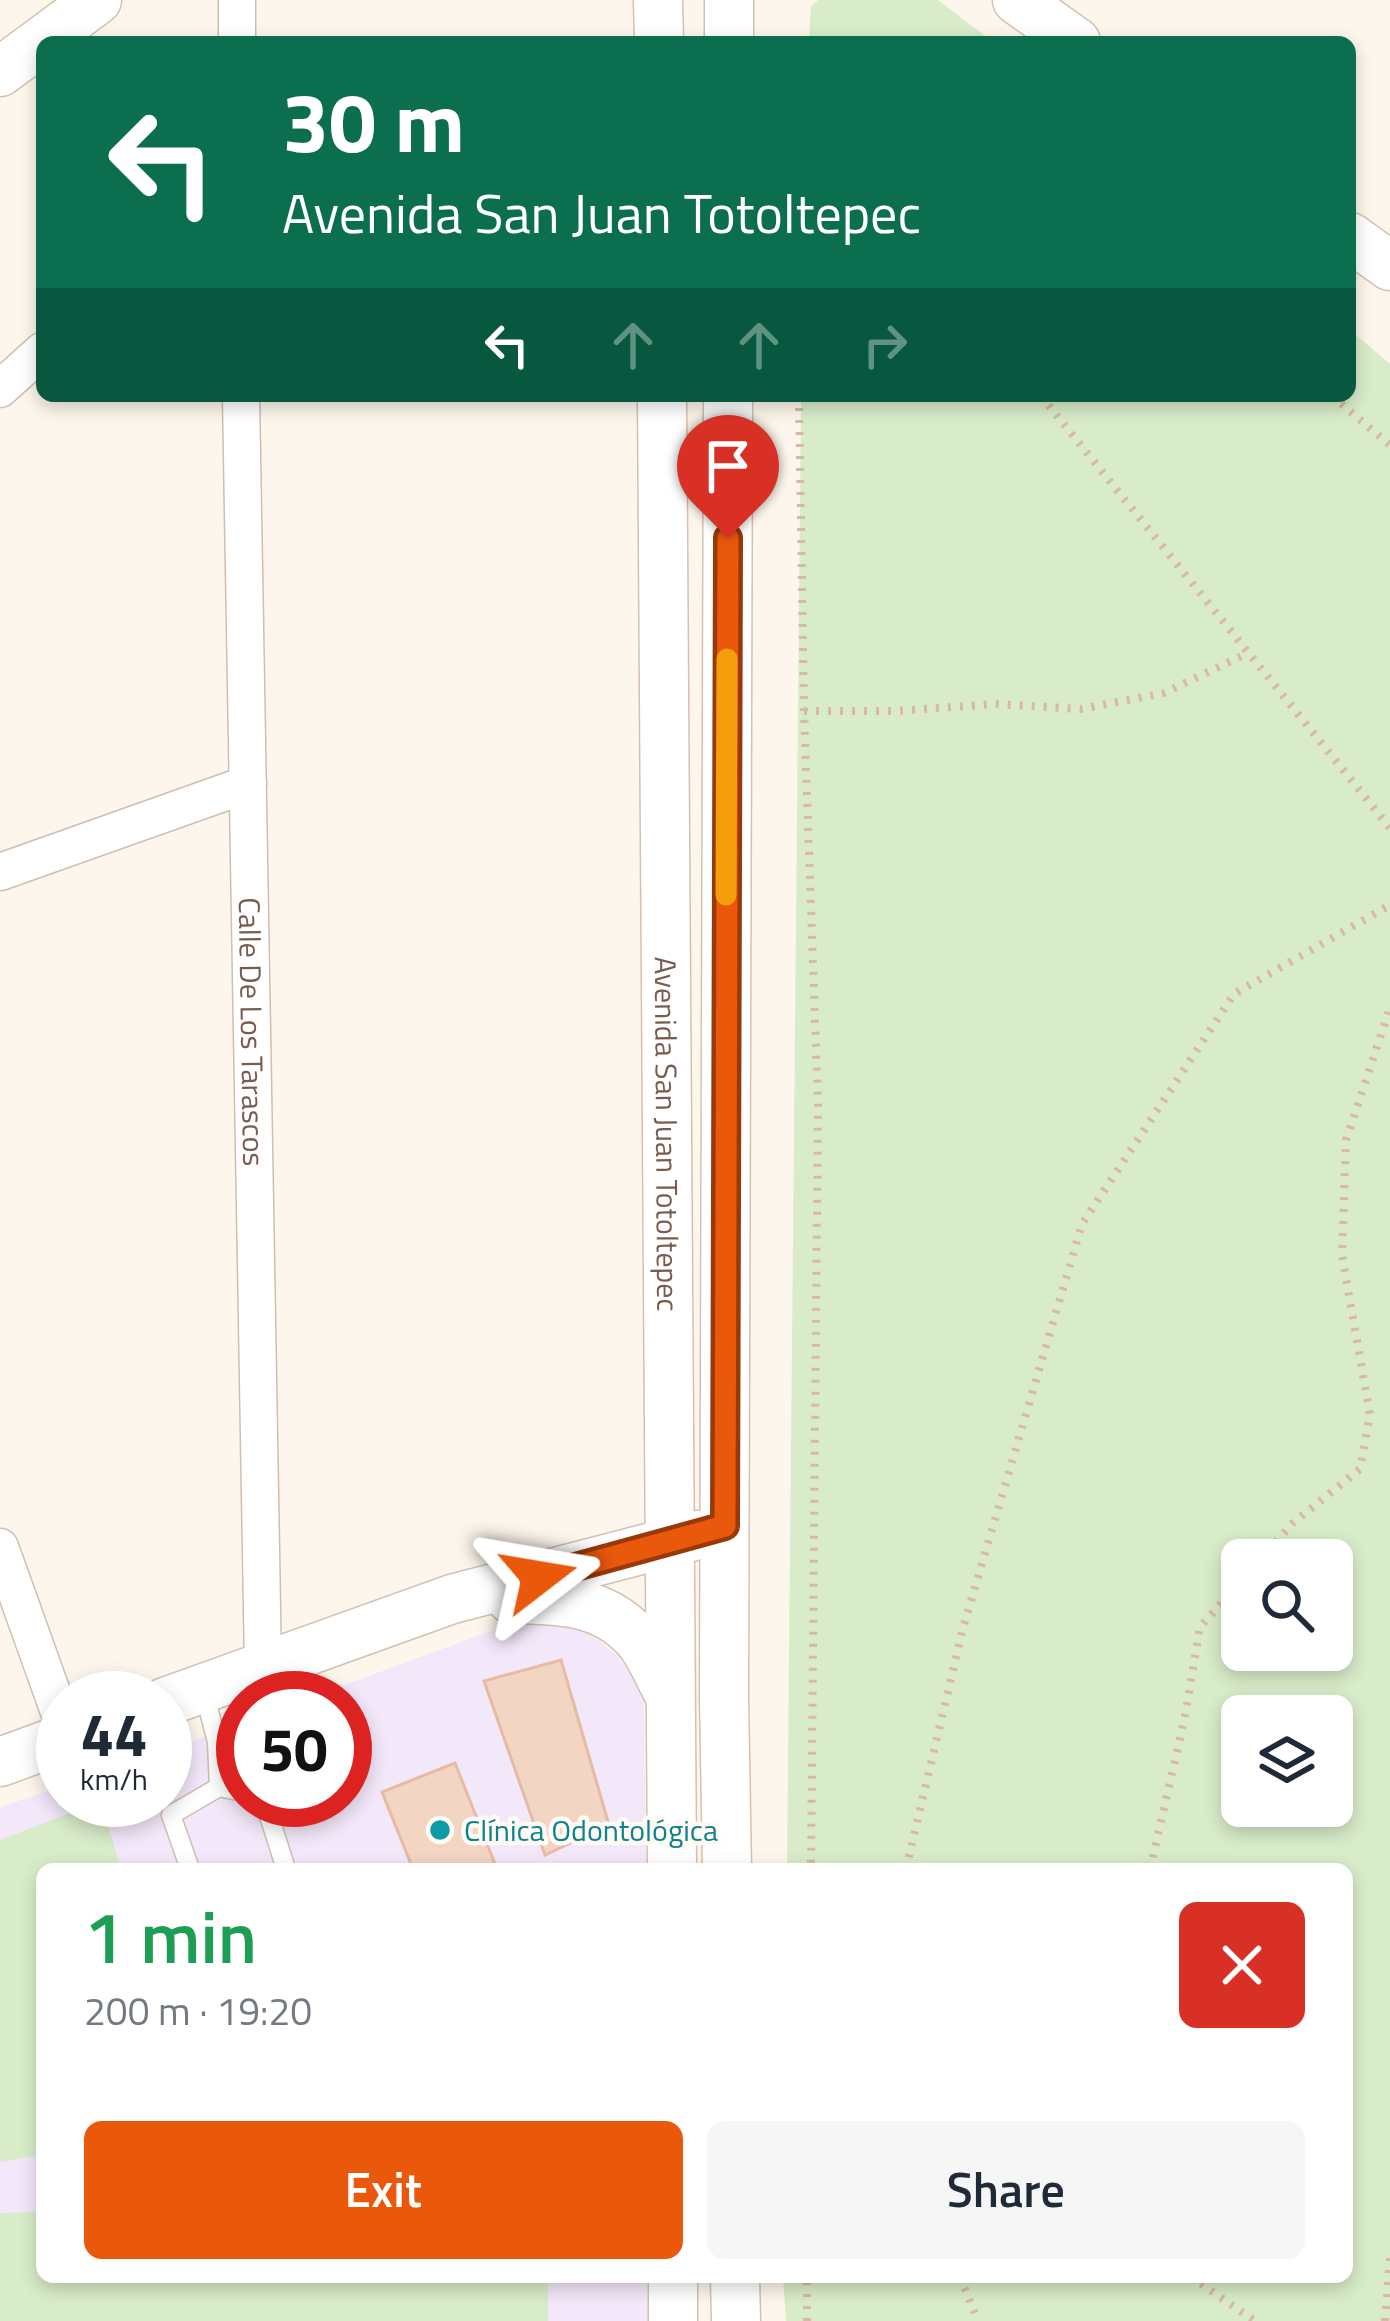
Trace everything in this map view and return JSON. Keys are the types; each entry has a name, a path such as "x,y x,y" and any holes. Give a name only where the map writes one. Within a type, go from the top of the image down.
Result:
{"main road":[{"path":"48,36 98,0"},
{"path":"658,0 659,36"},
{"path":"728,36 729,0"},
{"path":"1017,0 1068,36"},
{"path":"0,71 36,45"},
{"path":"1356,241 1390,266"},
{"name":"Avenida San Juan Totoltepec","path":"662,402 671,1863"},
{"name":"Avenida San Juan Totoltepec","path":"727,1863 728,402"},
{"path":"192,1693 452,1599 725,1526"},
{"path":"452,1599 563,1599 595,1607 635,1635 671,1697"},
{"path":"0,1762 36,1749"},
{"path":"673,2283 673,2321"},
{"path":"735,2283 736,2321"}],"street":[{"path":"237,0 237,36"},
{"path":"0,389 36,356"},
{"name":"Calle De Los Tarascos","path":"241,402 263,1667"},
{"path":"0,872 248,784"},
{"path":"0,1547 44,1671"}],"lane":[{"path":"192,1707 216,1739"},
{"path":"188,1863 171,1815 216,1789"},
{"path":"273,1827 284,1863"}],"path":[{"path":"799,402 818,1103 811,1863"},
{"path":"1046,402 1390,828"},
{"path":"1339,402 1390,445"},
{"path":"804,711 896,712 994,704 1082,709 1164,693 1248,652"},
{"path":"907,1863 963,1628 1082,1224 1234,994 1390,905"},
{"path":"1279,1539 1360,1468 1370,1415 1342,1255 1346,1140 1390,1009"},
{"path":"1151,1863 1201,1627 1221,1604"},
{"path":"1385,2321 1390,2257"},
{"path":"806,2321 807,2283"},
{"path":"962,2283 978,2321"},
{"path":"1200,2283 1255,2321"}],"shaded area":[{"path":"526,1618 586,1631 619,1657 644,1696 646,1863 36,1863 36,2283 651,2283 651,2321 0,2321 0,1807 36,1795 36,1827 192,1827 192,1741 216,1732 216,1827 372,1827 372,1675"}],"green space":[{"path":"818,0 938,0 985,36 809,36 811,6"},
{"path":"1356,335 1390,364 1390,2321 786,2321 783,2283 1353,2283 1353,1863 787,1863 801,402 1356,402"},
{"path":"36,1826 109,1827 119,1863 36,1863 36,2156 0,2162 0,1840"},
{"path":"36,2212 36,2283 548,2283 548,2321 0,2321 0,2213"}],"building":[{"path":"561,1660 609,1825 545,1855 484,1681"},
{"name":"Clínica Odontológica","path":"455,1763 495,1863 411,1863 382,1792"}],"slow traffic":[{"path":"726,895 727,659"}],"place":[{"name":"Clínica Odontológica","path":"440,1830"}],"route":[{"path":"539,1577 725,1526 728,538"}]}
